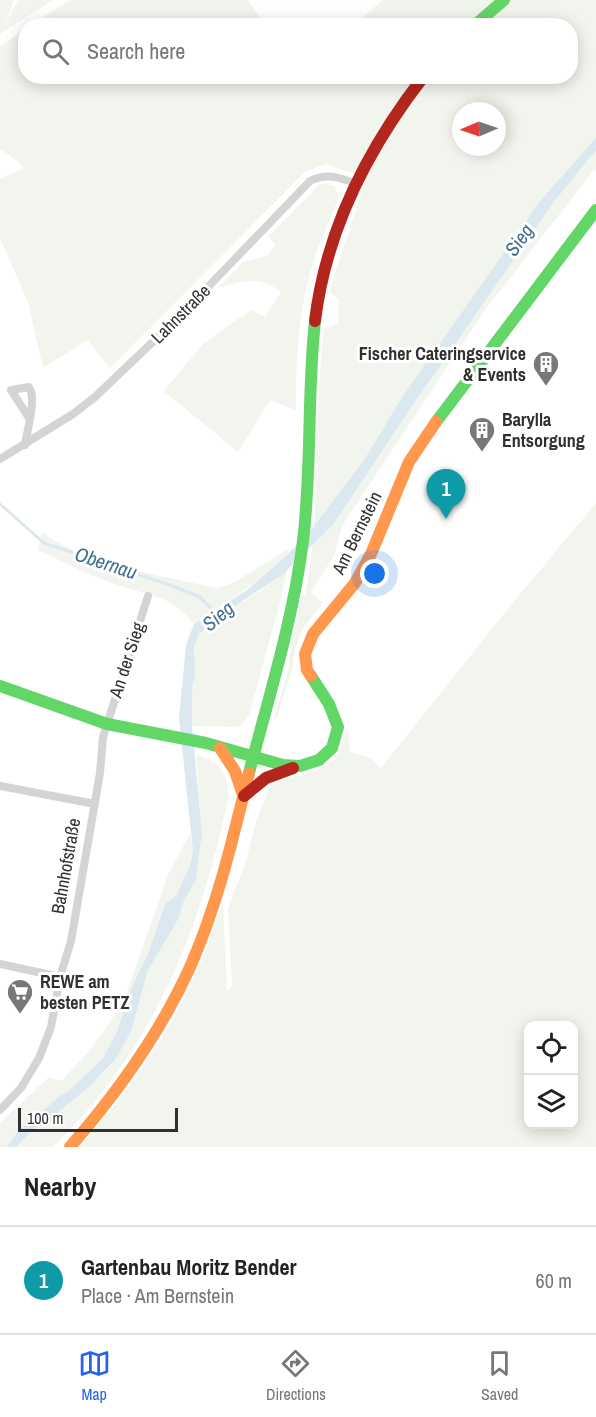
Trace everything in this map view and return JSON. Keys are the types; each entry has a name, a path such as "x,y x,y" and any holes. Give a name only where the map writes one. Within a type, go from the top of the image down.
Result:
{"main road":[{"path":"483,18 504,0"},
{"path":"70,1147 96,1118 143,1054 184,978 212,907 244,797 294,595 303,539 307,488 310,377 315,318 325,271 340,220 356,184 386,128 418,84"},
{"name":"Am Bernstein","path":"244,797 254,785 267,776 319,760 333,748 338,726 329,704 307,670 305,654 313,634 355,583 366,564 384,526 409,462 440,416 596,210"},
{"path":"0,686 107,724 206,743 283,765 300,766"},
{"path":"220,747 235,771 244,797"}],"street":[{"name":"Lahnstraße","path":"0,459 73,414 96,397 182,314 310,181 323,176 331,176 356,184"},
{"path":"25,445 30,418"},
{"name":"An der Sieg","path":"107,724 148,596"},
{"name":"Bahnhofstraße","path":"0,1110 21,1088 39,1058 51,1027 60,977 71,941 100,773 103,737 107,724"},
{"path":"0,786 95,804"},
{"path":"0,964 60,977"}],"shaded area":[{"path":"0,0 14,0 5,24 18,0 53,0 25,18 18,18 18,22 0,34"},
{"path":"70,0 248,0 260,18 42,18"},
{"path":"383,0 596,0 596,170 485,310 342,526 335,554 311,592 323,603 303,628 295,648 292,670 277,717 273,720 289,669 301,596 305,595 313,544 319,388 324,328 338,324 339,300 329,292 366,178 326,164 306,171 110,368 88,340 43,368 28,302 0,238 0,179 24,168 0,149 0,46 18,34 18,84 578,84 578,18 361,18"},
{"path":"320,184 334,185 339,196 317,252 304,297 297,353 296,410 270,400 238,452 164,391 203,344 251,310 265,317 281,292 273,287 258,281 250,281 218,288 243,262 267,256 275,245 269,236"},
{"path":"596,503 596,1147 79,1147 129,1087 172,1022 195,976 223,904 227,992 232,985 228,909 247,858 256,821 272,781 308,773 325,766 340,751 348,727 350,752 371,758 381,768 502,616"},
{"path":"42,532 79,553 101,561 216,588 231,584 289,549 288,554 248,588 194,624 177,607 168,602 98,577 38,550"},
{"path":"287,570 249,715 244,723 237,727 192,726 194,647 199,634 218,624 226,612 257,593"},
{"path":"196,755 211,761 221,770 227,783 228,799 203,896 168,986 119,1070 88,1109 53,1147 16,1147 33,1130 54,1116 105,1072 115,1060 131,1032 148,970 179,918 183,903 196,880 202,833"},
{"path":"190,833 193,851 190,865 176,896 165,904 149,951 130,991 118,1029 103,1058 69,1092 60,1096 19,1130 6,1147 0,1147 0,1123 49,1077 61,1081 92,1048 123,1003 168,875"}],"water":[{"name":"Sieg","path":"596,138 596,150 553,203 410,409 333,525 283,574 226,612 210,631 206,629 199,634 194,647 195,673 192,689 192,726 202,833 196,880 183,903 179,918 148,970 131,1032 115,1060 92,1084 54,1116 33,1130 16,1147 6,1147 19,1130 69,1091 103,1058 118,1029 130,991 149,951 165,904 176,896 190,865 193,851 179,718 186,645 194,624 247,590 288,554 314,526 364,460 403,396 541,200"}],"waterway":[{"name":"Obernau","path":"0,504 44,543 200,597 216,614"}],"traffic: fast":[{"path":"483,18 504,0"},
{"path":"436,422 596,210"},
{"path":"249,773 287,629 299,570 308,486 315,321"},
{"path":"0,686 107,724 206,743 283,765 300,766 319,760 332,748 338,727 329,704 311,676"}],"traffic: slow":[{"path":"311,676 307,670 305,654 313,634 355,583 371,554 409,462 436,422"},
{"path":"220,748 235,771 243,795"},
{"path":"70,1147 105,1105 152,1038 191,965 217,894 249,773"}],"traffic: jam":[{"path":"315,321 329,254 353,191 385,132 418,84"},
{"path":"244,796 266,778 293,768"}],"place":[{"name":"Fischer Cateringservice & Events","path":"546,387"},
{"name":"Barylla Entsorgung","path":"482,453"},
{"name":"Gartenbau Moritz Bender","path":"446,519"},
{"name":"REWE am besten PETZ","path":"20,1015"}]}
